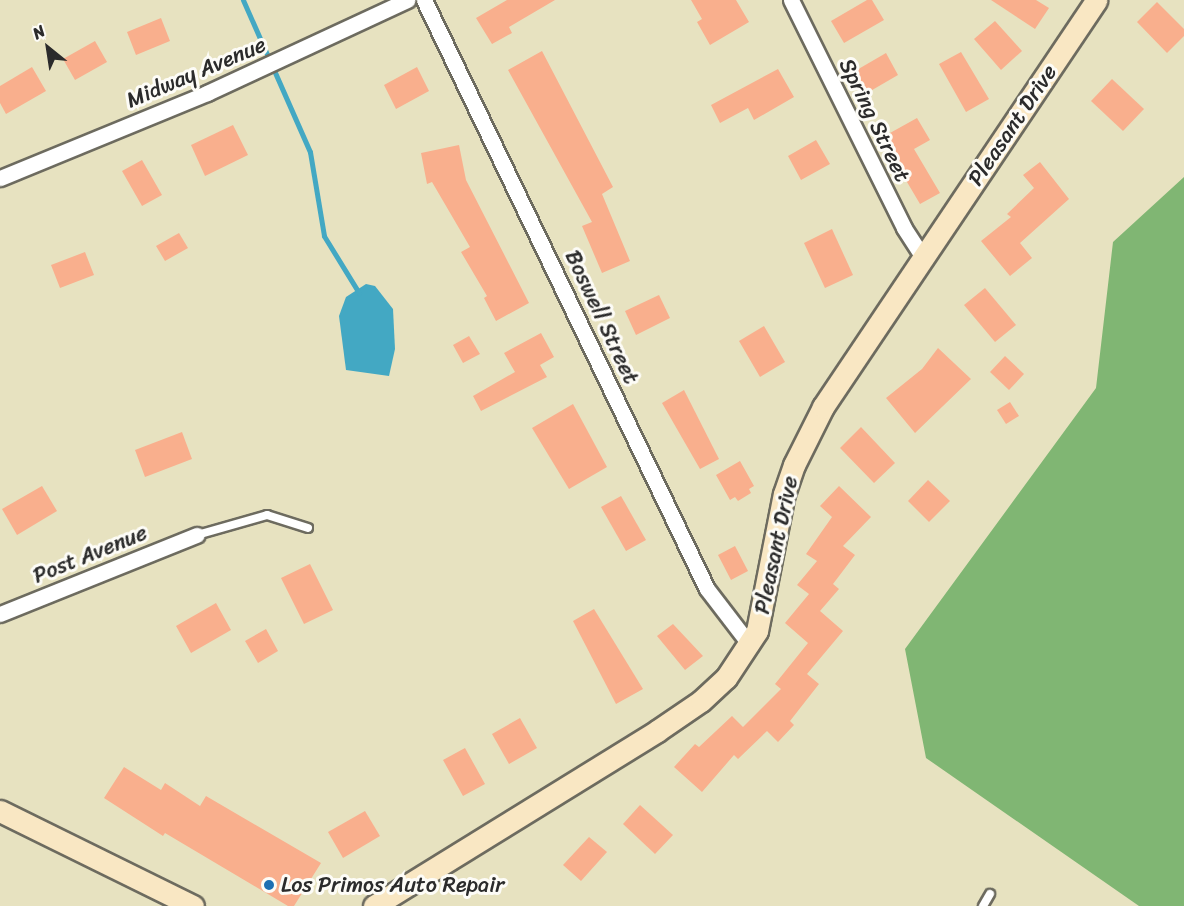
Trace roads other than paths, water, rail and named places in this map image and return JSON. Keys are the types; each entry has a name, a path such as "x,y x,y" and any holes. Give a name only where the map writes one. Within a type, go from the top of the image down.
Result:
{"street":[{"name":"Midway Avenue","path":"0,178 207,93 407,0"},
{"name":"Boswell Street","path":"424,0 707,589 750,645"},
{"name":"Spring Street","path":"791,0 904,228 923,257"},
{"name":"Pleasant Drive","path":"374,906 686,712 726,678 750,645 764,607 784,494 794,465 823,407 1096,0"},
{"name":"Post Avenue","path":"0,614 197,535"},
{"path":"0,812 193,906"}],"lane":[{"path":"197,535 267,515 308,528"},
{"path":"983,906 990,894"}],"water":[{"path":"366,284 375,286 393,309 395,349 389,376 346,370 339,316 346,297"}],"waterway":[{"path":"243,0 310,152 324,236 359,293"}],"place":[{"name":"Los Primos Auto Repair","path":"269,885"}]}
